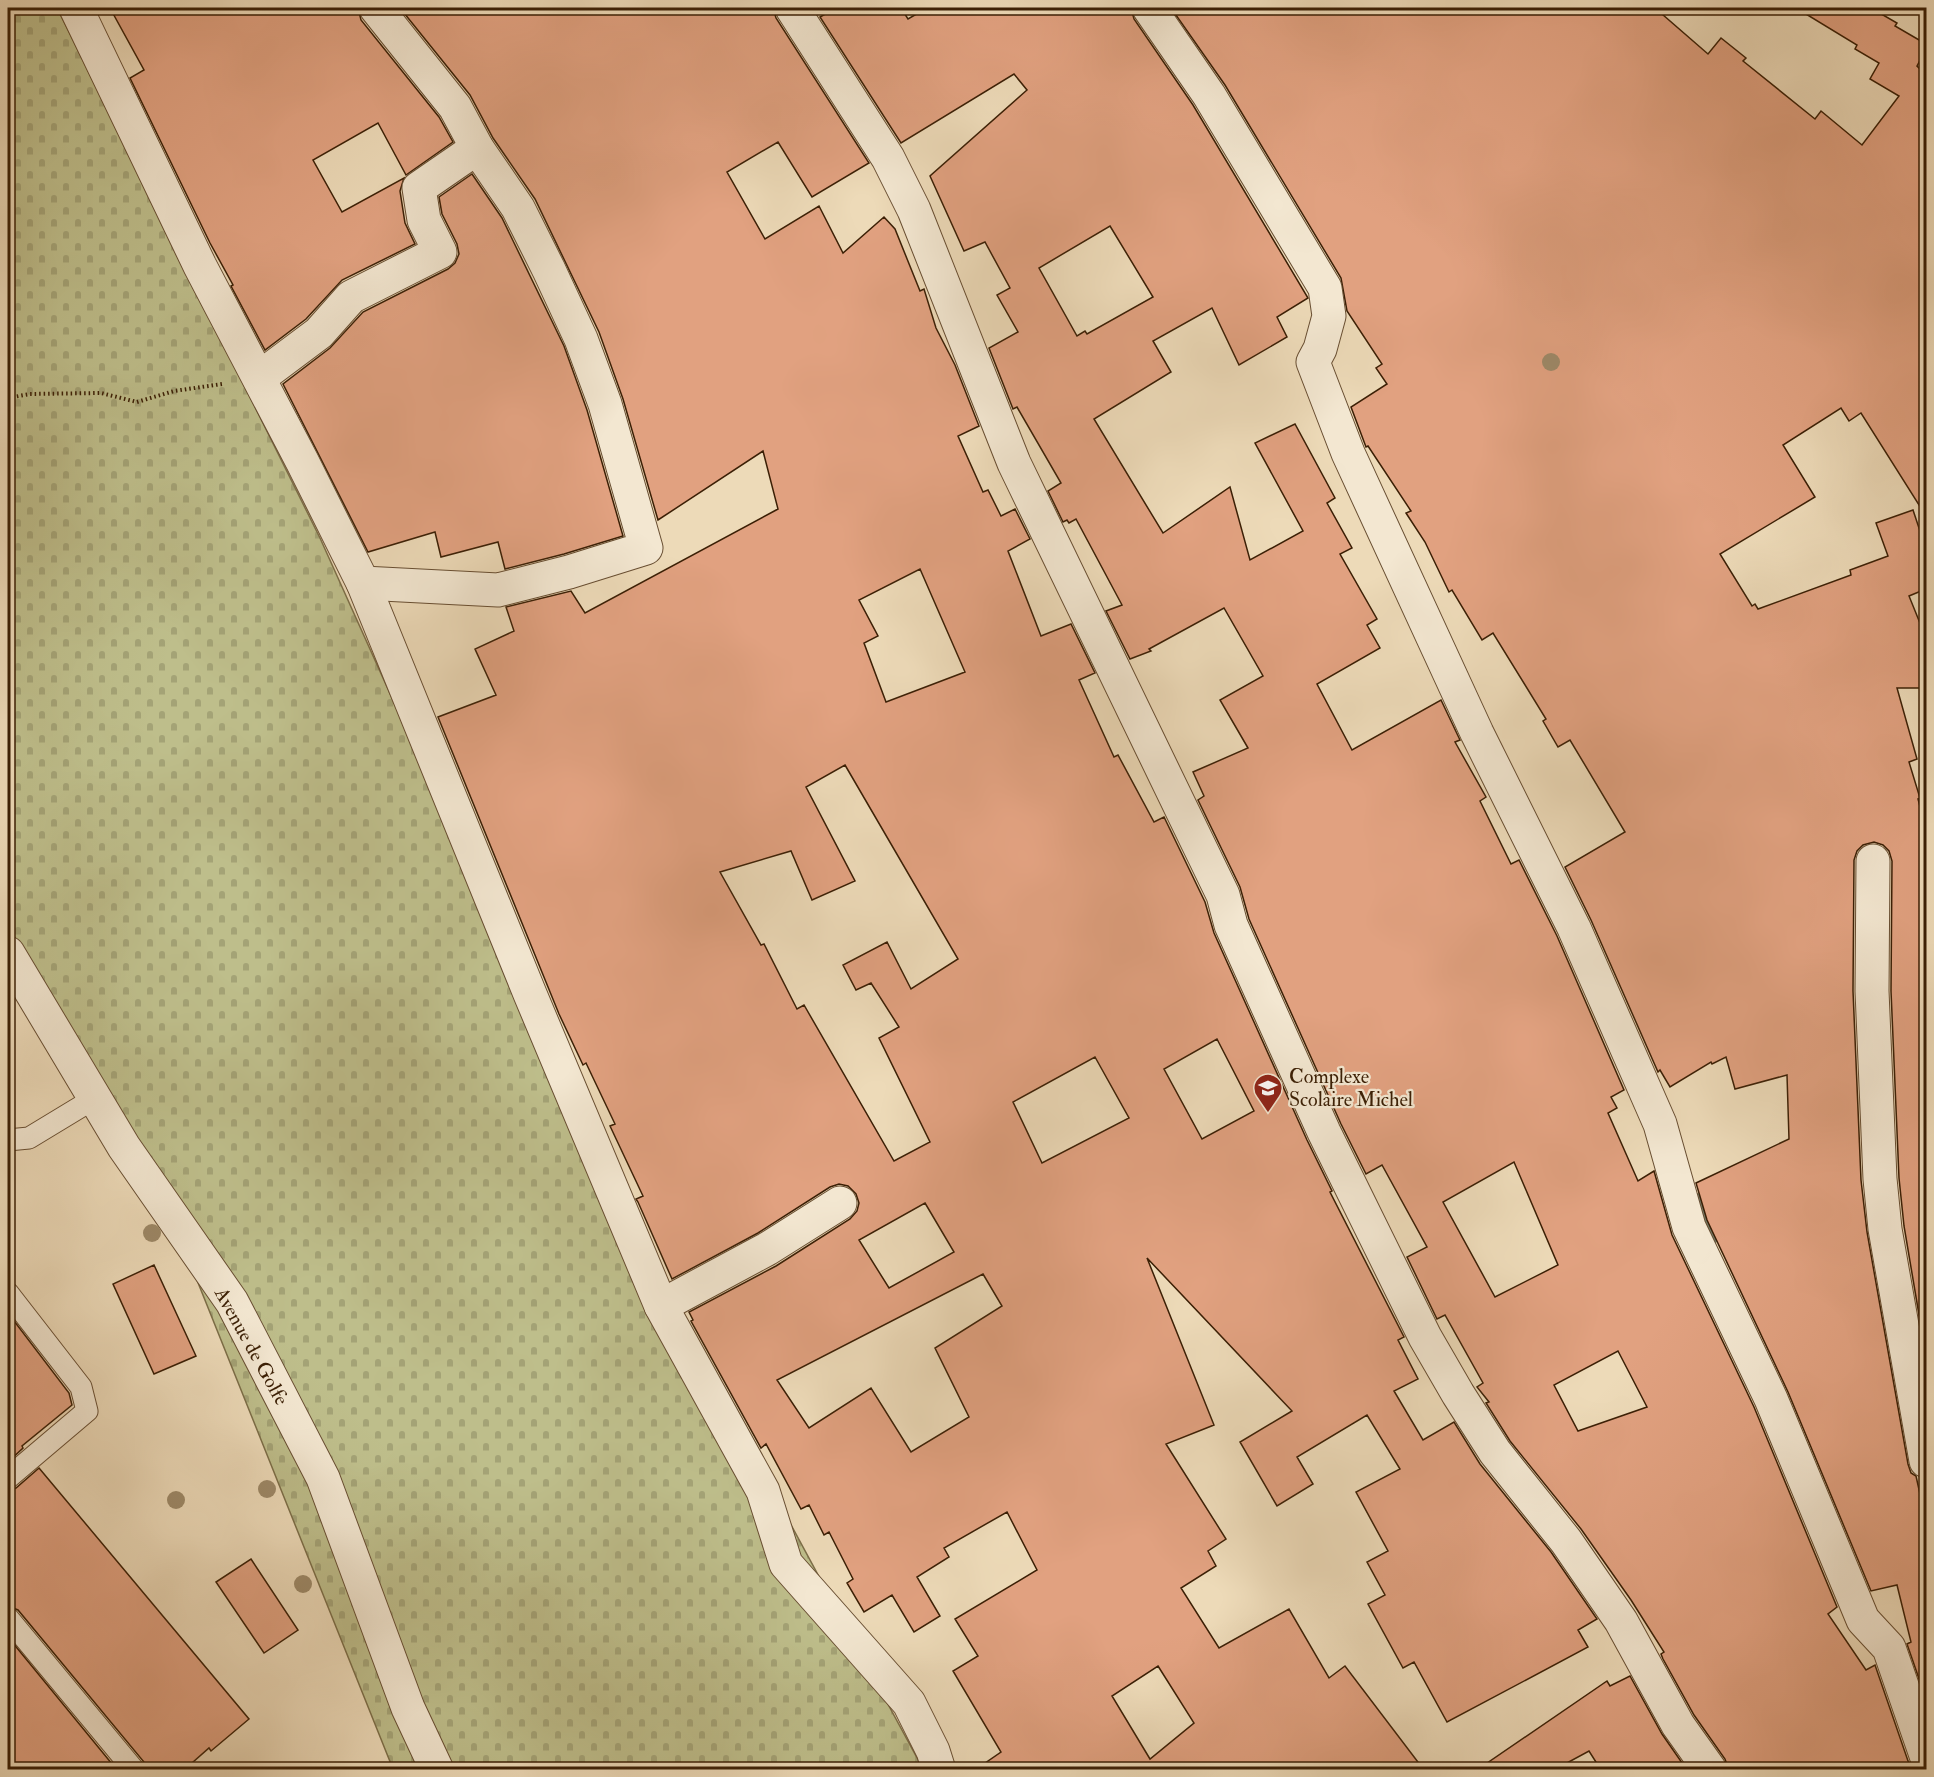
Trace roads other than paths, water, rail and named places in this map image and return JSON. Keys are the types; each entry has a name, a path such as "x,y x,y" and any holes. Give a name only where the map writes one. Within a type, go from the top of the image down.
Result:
{"street":[{"path":"76,8 200,266 363,583 530,993 661,1306 763,1491 786,1564 909,1703 933,1751 939,1770"},
{"path":"363,583 498,590 646,548 605,404 581,339 518,208 477,147 456,107 376,8"},
{"path":"792,8 888,158 914,210 1014,463 1223,895 1231,925 1319,1122 1425,1337 1458,1394 1496,1452 1566,1541 1620,1621 1678,1725 1710,1770"},
{"path":"1149,8 1209,95 1325,288 1329,316 1320,349 1313,362 1348,453 1477,733 1574,928 1660,1125 1689,1227 1771,1400 1863,1620 1889,1648 1926,1755"},
{"path":"259,378 319,333 351,297 440,252 424,220 419,188 477,147"},
{"path":"1873,861 1872,991 1880,1179 1886,1229 1926,1461"},
{"name":"Avenue de Golfe","path":"8,953 124,1147 232,1302 322,1478 408,1708 437,1770"},
{"path":"661,1306 767,1249 840,1203"}],"lane":[{"path":"8,1140 29,1138 95,1098"},
{"path":"8,1293 81,1387 87,1411 8,1478"},
{"path":"8,1618 134,1770"}],"waterway":[{"path":"1697,1198 1712,1240"}],"place":[{"name":"Complexe Scolaire Michel","path":"1268,1114"}]}
